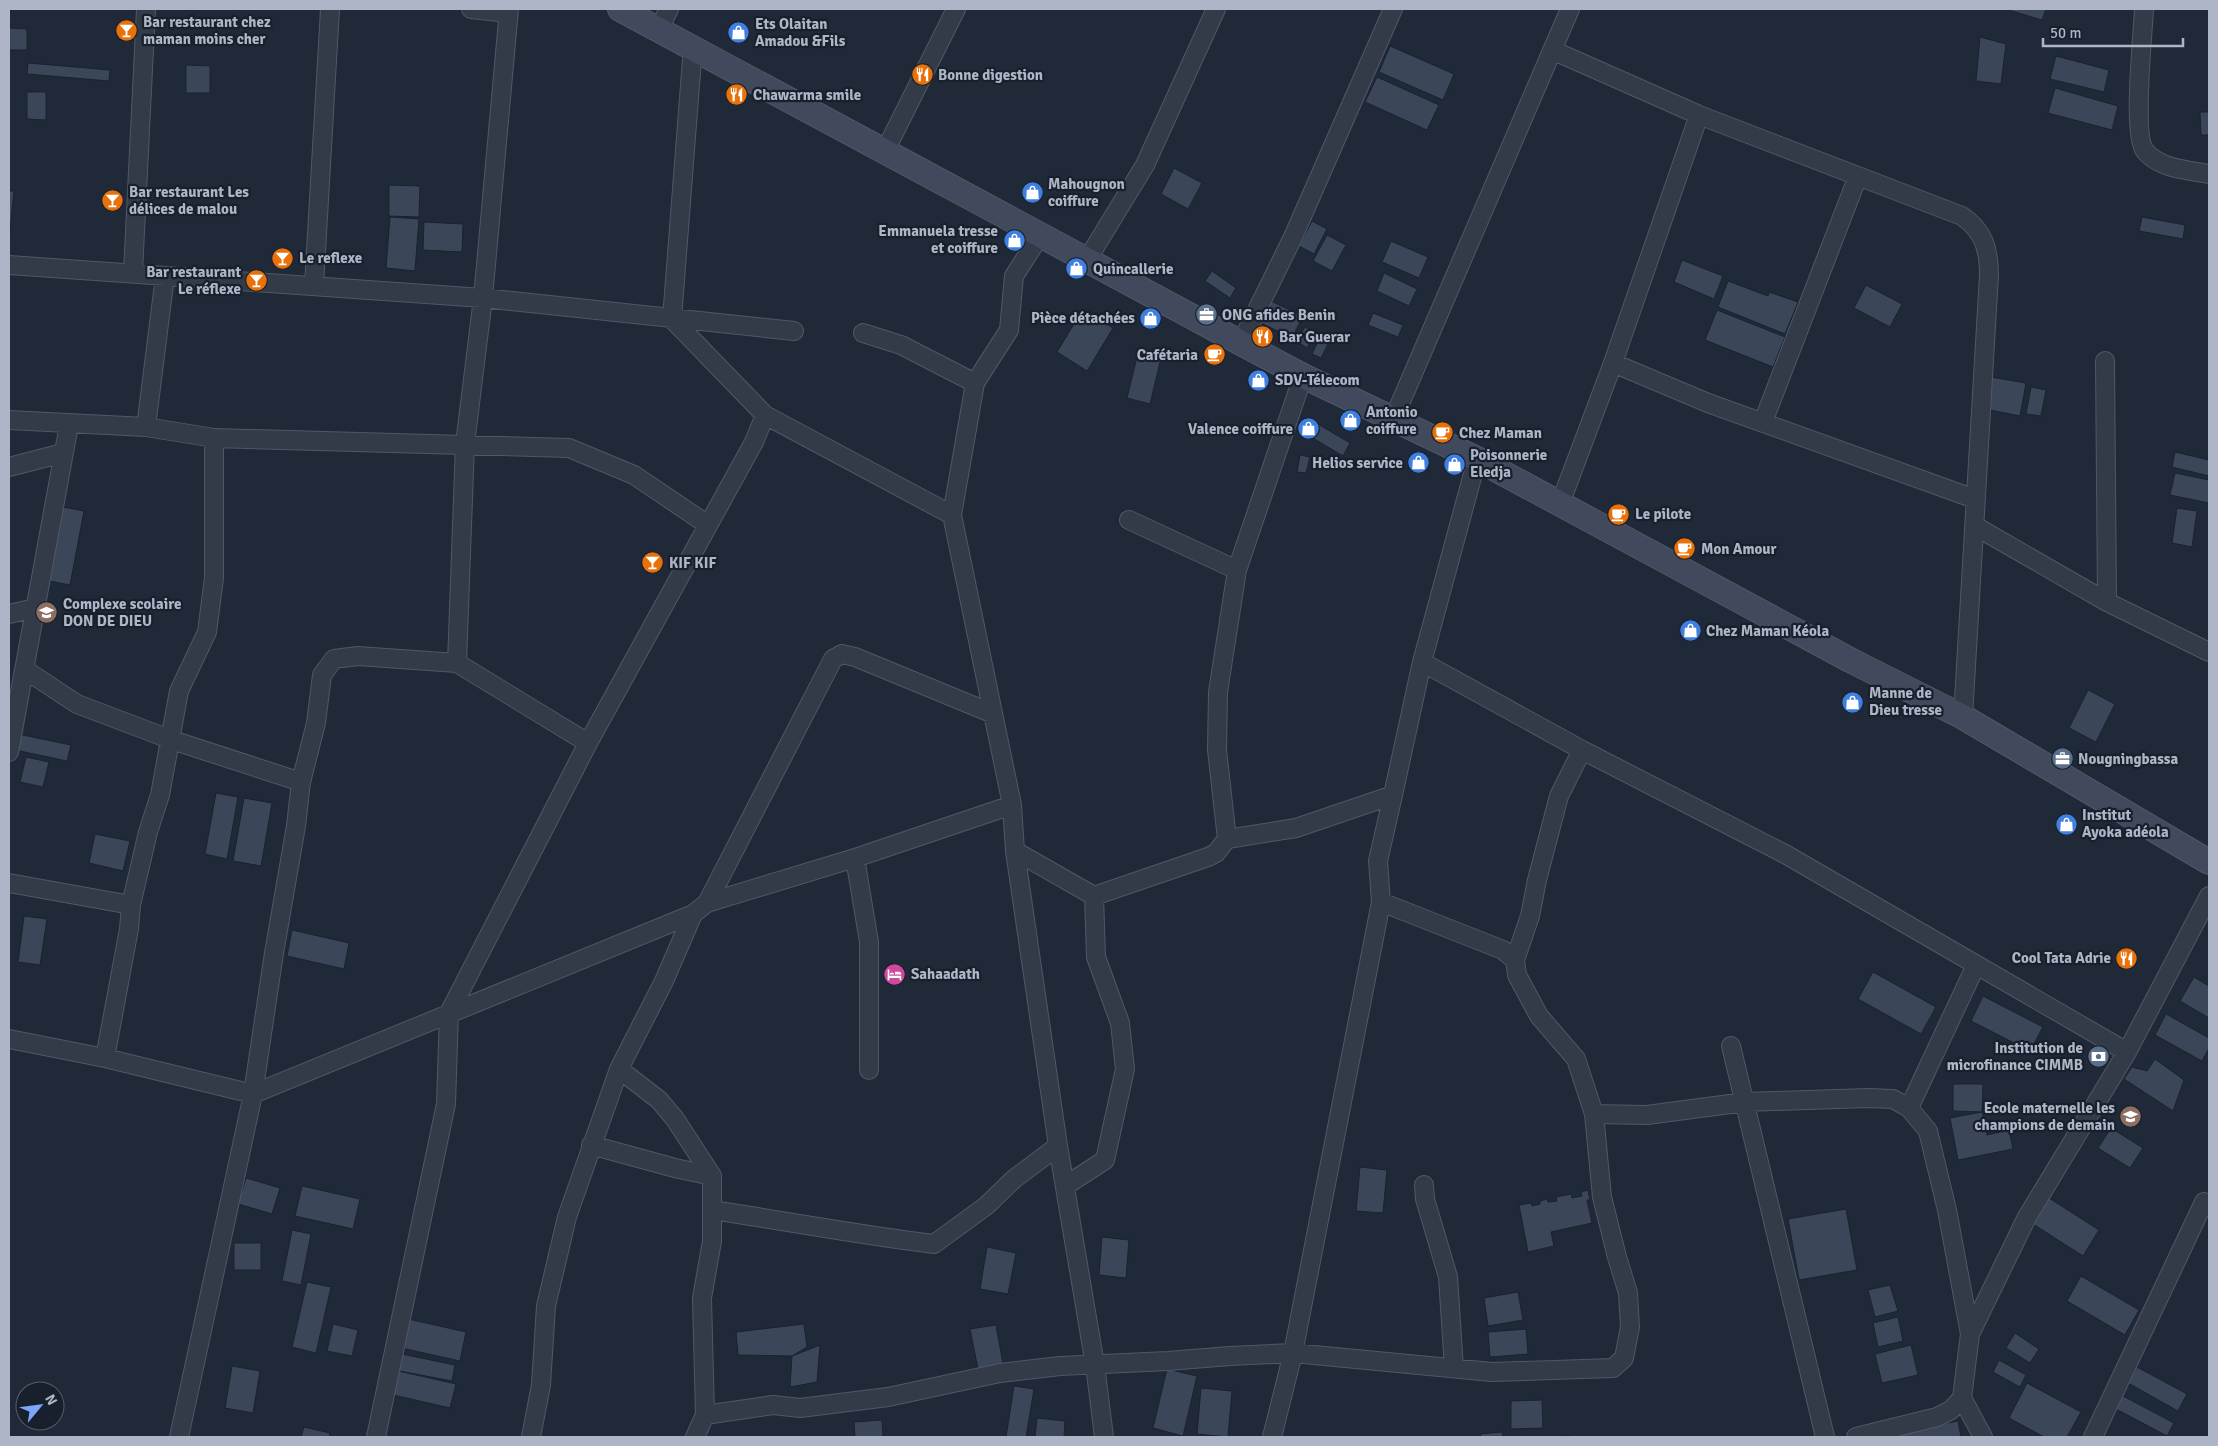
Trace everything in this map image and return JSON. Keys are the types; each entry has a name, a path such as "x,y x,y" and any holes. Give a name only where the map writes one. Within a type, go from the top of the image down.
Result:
{"main road":[{"path":"620,9 664,19 693,46 885,151 1303,376 1477,459 1850,660 1963,717 2209,862"}],"street":[{"path":"133,272 146,9"},
{"path":"314,286 330,9"},
{"path":"457,663 465,444 483,298 508,11 471,9"},
{"path":"885,151 956,9"},
{"path":"1087,260 1145,165 1216,9"},
{"path":"1241,343 1293,237 1393,9"},
{"path":"1393,420 1570,9"},
{"path":"2144,9 2139,84 2140,136 2144,150 2161,164 2209,174"},
{"path":"693,46 672,320 765,415 952,515"},
{"path":"1552,50 1700,114 1962,216 1972,223 1981,234 1986,245 1989,275 1963,717"},
{"path":"1560,504 1614,363 1700,114"},
{"path":"1763,422 1858,176"},
{"path":"1041,234 1014,276 1009,330 975,383 952,515 1012,805 1015,851 1058,1146 1095,1365 1104,1437"},
{"path":"9,265 133,272 165,276 483,298 672,320 794,331"},
{"path":"146,427 165,276"},
{"path":"863,333 901,345 975,383"},
{"path":"2105,361 2107,602"},
{"path":"1614,363 1683,393 1975,499"},
{"path":"1227,839 1217,750 1218,692 1237,570 1303,376"},
{"path":"376,1437 446,1104 449,1014 588,743 754,442 765,415"},
{"path":"9,420 69,425 146,427 214,438 569,448 634,475 708,524"},
{"path":"9,752 69,425"},
{"path":"104,1058 129,929 131,905 148,832 160,795 172,740 179,691 207,632 214,578 214,438"},
{"path":"9,467 63,453"},
{"path":"1272,1437 1294,1352 1381,902 1378,861 1422,662 1477,459"},
{"path":"1129,520 1237,570"},
{"path":"1975,526 2107,602 2209,652"},
{"path":"9,614 35,608"},
{"path":"707,903 833,659 842,654 855,657 992,713"},
{"path":"179,1437 253,1094 274,953 296,826 301,782 316,723 322,675 334,659 358,656 457,663 588,743"},
{"path":"1422,662 1582,750 1785,854 2127,1052"},
{"path":"24,670 77,704 172,740 301,782"},
{"path":"705,1415 773,1405 800,1408 880,1398 1000,1373 1294,1352 1492,1372 1613,1368 1624,1358 1630,1327 1628,1293 1602,1197 1594,1114 1576,1059 1539,1016 1517,975 1515,960 1530,916 1537,880 1559,796 1582,750"},
{"path":"1015,851 1094,896 1208,857 1216,853 1227,839 1296,828 1392,795"},
{"path":"9,1039 104,1058 253,1094 693,914 707,903 855,858 1012,805"},
{"path":"855,858 869,942 870,1070"},
{"path":"9,883 131,905"},
{"path":"1065,1186 1105,1160 1125,1069 1120,1023 1096,958 1094,896"},
{"path":"1970,1334 2027,1217 2127,1052 2209,896"},
{"path":"1381,902 1503,950 1515,960"},
{"path":"532,1437 541,1385 546,1306 567,1217 619,1069 664,982 693,914"},
{"path":"1909,1108 1976,965"},
{"path":"1731,1046 1824,1437"},
{"path":"619,1069 659,1100 675,1119 712,1176 712,1242 702,1298 705,1415 695,1437"},
{"path":"1594,1114 1647,1114 1744,1102 1868,1098 1893,1099 1909,1108 1928,1131 1947,1210 1970,1334 1962,1398 1951,1410 1937,1417 1856,1437"},
{"path":"591,1145 712,1176"},
{"path":"712,1210 819,1226 841,1232 934,1244 986,1206 1014,1179 1058,1146"},
{"path":"1424,1185 1425,1199 1448,1277 1454,1368"},
{"path":"2093,1437 2204,1202 2209,1206"},
{"path":"1962,1398 1983,1437"}],"building":[{"path":"2005,9 2046,9 2042,20"},
{"path":"9,28 27,29 27,50 9,50"},
{"path":"1980,37 2006,44 2001,84 1976,81"},
{"path":"1390,46 1454,74 1443,100 1379,72"},
{"path":"2056,56 2109,70 2104,92 2050,79"},
{"path":"28,63 110,70 109,81 27,74"},
{"path":"186,65 210,66 210,93 186,93"},
{"path":"1377,77 1439,105 1427,130 1365,102"},
{"path":"2055,88 2118,106 2112,130 2048,113"},
{"path":"27,92 46,92 46,120 27,119"},
{"path":"2200,112 2209,112 2209,135 2201,135"},
{"path":"1174,168 1202,183 1188,209 1161,194"},
{"path":"389,185 420,186 419,217 389,216"},
{"path":"9,191 14,191 9,241"},
{"path":"390,217 419,219 415,271 386,268"},
{"path":"2142,217 2185,225 2183,239 2139,231"},
{"path":"1312,221 1327,229 1314,254 1299,246"},
{"path":"424,222 463,224 462,252 423,250"},
{"path":"1327,235 1346,245 1332,271 1313,261"},
{"path":"1391,241 1428,257 1419,278 1382,262"},
{"path":"1682,260 1723,276 1714,299 1674,282"},
{"path":"1212,271 1236,288 1230,298 1205,281"},
{"path":"1384,273 1417,289 1409,306 1377,291"},
{"path":"1728,281 1768,296 1769,292 1798,302 1785,334 1718,307"},
{"path":"1866,285 1902,304 1890,327 1854,308"},
{"path":"1271,301 1303,316 1292,338 1261,323"},
{"path":"1083,309 1113,328 1087,371 1057,352"},
{"path":"1717,310 1785,337 1773,367 1705,340"},
{"path":"1373,313 1403,325 1398,337 1368,325"},
{"path":"1305,327 1316,333 1307,348 1296,341"},
{"path":"1319,339 1328,344 1321,358 1312,354"},
{"path":"1138,353 1161,358 1150,404 1127,398"},
{"path":"1991,377 2026,383 2020,416 1985,409"},
{"path":"2031,387 2046,390 2041,416 2026,414"},
{"path":"1313,421 1350,443 1343,456 1306,434"},
{"path":"2175,452 2209,460 2209,476 2172,467"},
{"path":"1300,455 1310,457 1306,473 1297,472"},
{"path":"2175,473 2209,480 2209,503 2170,495"},
{"path":"58,506 84,511 70,585 44,580"},
{"path":"2177,508 2197,511 2192,547 2172,543"},
{"path":"2088,690 2115,704 2096,742 2069,728"},
{"path":"18,734 71,745 67,761 15,750"},
{"path":"26,757 49,762 43,787 20,782"},
{"path":"216,793 238,797 227,859 205,854"},
{"path":"244,798 272,803 261,866 233,861"},
{"path":"95,834 130,841 123,871 89,863"},
{"path":"24,916 47,919 40,965 18,962"},
{"path":"292,930 349,943 344,969 287,956"},
{"path":"1873,972 1936,1007 1921,1034 1858,999"},
{"path":"2194,977 2209,986 2209,1018 2180,1001"},
{"path":"1983,996 2043,1027 2030,1051 1971,1021"},
{"path":"2166,1014 2209,1038 2209,1048 2202,1061 2155,1035"},
{"path":"2155,1059 2184,1080 2173,1111 2124,1079 2132,1067 2147,1071"},
{"path":"1953,1084 1983,1084 1982,1112 1953,1111"},
{"path":"1982,1112 1987,1135 2009,1130 2013,1149 1958,1160 1950,1118"},
{"path":"2111,1128 2143,1148 2130,1168 2098,1148"},
{"path":"1360,1167 1387,1170 1383,1213 1356,1211"},
{"path":"246,1178 280,1188 272,1214 238,1204"},
{"path":"302,1186 360,1199 353,1229 295,1216"},
{"path":"1588,1190 1590,1200 1587,1200 1592,1223 1551,1232 1554,1246 1528,1252 1519,1205 1531,1203 1532,1206 1540,1204 1540,1201 1547,1199 1548,1202 1557,1201 1556,1197 1571,1194 1572,1198 1582,1196 1581,1192"},
{"path":"2049,1198 2099,1230 2083,1256 2033,1224"},
{"path":"1846,1209 1857,1270 1799,1280 1788,1219"},
{"path":"292,1230 311,1234 301,1285 282,1281"},
{"path":"1102,1237 1129,1240 1126,1278 1099,1275"},
{"path":"234,1243 261,1243 261,1270 234,1270"},
{"path":"987,1247 1016,1253 1008,1294 980,1289"},
{"path":"2081,1276 2139,1310 2125,1335 2067,1301"},
{"path":"307,1282 331,1287 316,1353 292,1347"},
{"path":"1890,1285 1898,1311 1875,1317 1868,1290"},
{"path":"1518,1292 1523,1320 1488,1326 1484,1298"},
{"path":"1898,1317 1903,1341 1878,1347 1873,1323"},
{"path":"404,1318 466,1332 460,1361 397,1347"},
{"path":"333,1324 358,1330 352,1356 327,1351"},
{"path":"804,1324 807,1347 792,1356 738,1355 736,1332"},
{"path":"996,1325 1003,1364 978,1369 970,1329"},
{"path":"1526,1329 1528,1354 1490,1357 1488,1332"},
{"path":"2015,1333 2039,1349 2030,1363 2006,1348"},
{"path":"820,1345 817,1382 790,1387 792,1356"},
{"path":"1911,1345 1918,1375 1882,1383 1875,1354"},
{"path":"397,1353 455,1365 452,1381 394,1370"},
{"path":"1999,1360 2026,1375 2020,1387 1993,1372"},
{"path":"232,1366 260,1371 253,1413 225,1408"},
{"path":"2137,1367 2187,1394 2178,1411 2128,1383"},
{"path":"1167,1369 1197,1376 1183,1436 1153,1428"},
{"path":"394,1370 456,1384 450,1408 389,1394"},
{"path":"2027,1383 2081,1412 2067,1437 2044,1437 2009,1418"},
{"path":"1014,1386 1034,1389 1026,1437 1006,1437"},
{"path":"1201,1388 1232,1391 1228,1437 1197,1434"},
{"path":"2123,1396 2174,1423 2167,1436 2116,1409"},
{"path":"1542,1400 1543,1428 1511,1429 1511,1401"},
{"path":"1037,1418 1065,1421 1064,1437 1035,1437"},
{"path":"882,1420 883,1437 855,1437 854,1422"},
{"path":"1958,1421 1961,1437 1890,1437 1890,1433"},
{"path":"304,1427 330,1433 329,1437 301,1437"},
{"path":"1502,1432 1503,1437 1481,1437 1480,1434"},
{"path":"1577,1435 1577,1437 1555,1437 1555,1436"}],"place":[{"name":"Bar restaurant chez maman moins cher","path":"127,31"},
{"name":"Ets Olaitan Amadou &Fils","path":"739,33"},
{"name":"Bonne digestion","path":"922,75"},
{"name":"Chawarma smile","path":"737,95"},
{"name":"Mahougnon coiffure","path":"1032,193"},
{"name":"Bar restaurant Les délices de malou","path":"113,201"},
{"name":"Emmanuela tresse et coiffure","path":"1014,240"},
{"name":"Le reflexe","path":"283,258"},
{"name":"Quincallerie","path":"1077,269"},
{"name":"Bar restaurant Le réflexe","path":"257,281"},
{"name":"ONG afides Benin","path":"1206,315"},
{"name":"Pièce détachées","path":"1151,318"},
{"name":"Bar Guerar","path":"1263,337"},
{"name":"Cafétaria","path":"1214,355"},
{"name":"SDV-Télecom","path":"1259,380"},
{"name":"Antonio coiffure","path":"1350,421"},
{"name":"Valence coiffure","path":"1309,429"},
{"name":"Chez Maman","path":"1443,433"},
{"name":"Helios service","path":"1419,463"},
{"name":"Poisonnerie Eledja","path":"1454,464"},
{"name":"Le pilote","path":"1619,514"},
{"name":"Mon Amour","path":"1685,549"},
{"name":"KIF KIF","path":"653,563"},
{"name":"Complexe scolaire DON DE DIEU","path":"47,613"},
{"name":"Chez Maman Kéola","path":"1690,631"},
{"name":"Manne de Dieu tresse","path":"1853,702"},
{"name":"Nougningbassa","path":"2062,759"},
{"name":"Institut Ayoka adéola","path":"2066,824"},
{"name":"Cool Tata Adrie","path":"2127,958"},
{"name":"Sahaadath","path":"895,974"},
{"name":"Institution de microfinance CIMMB","path":"2099,1057"},
{"name":"Ecole maternelle les champions de demain","path":"2131,1117"}]}
